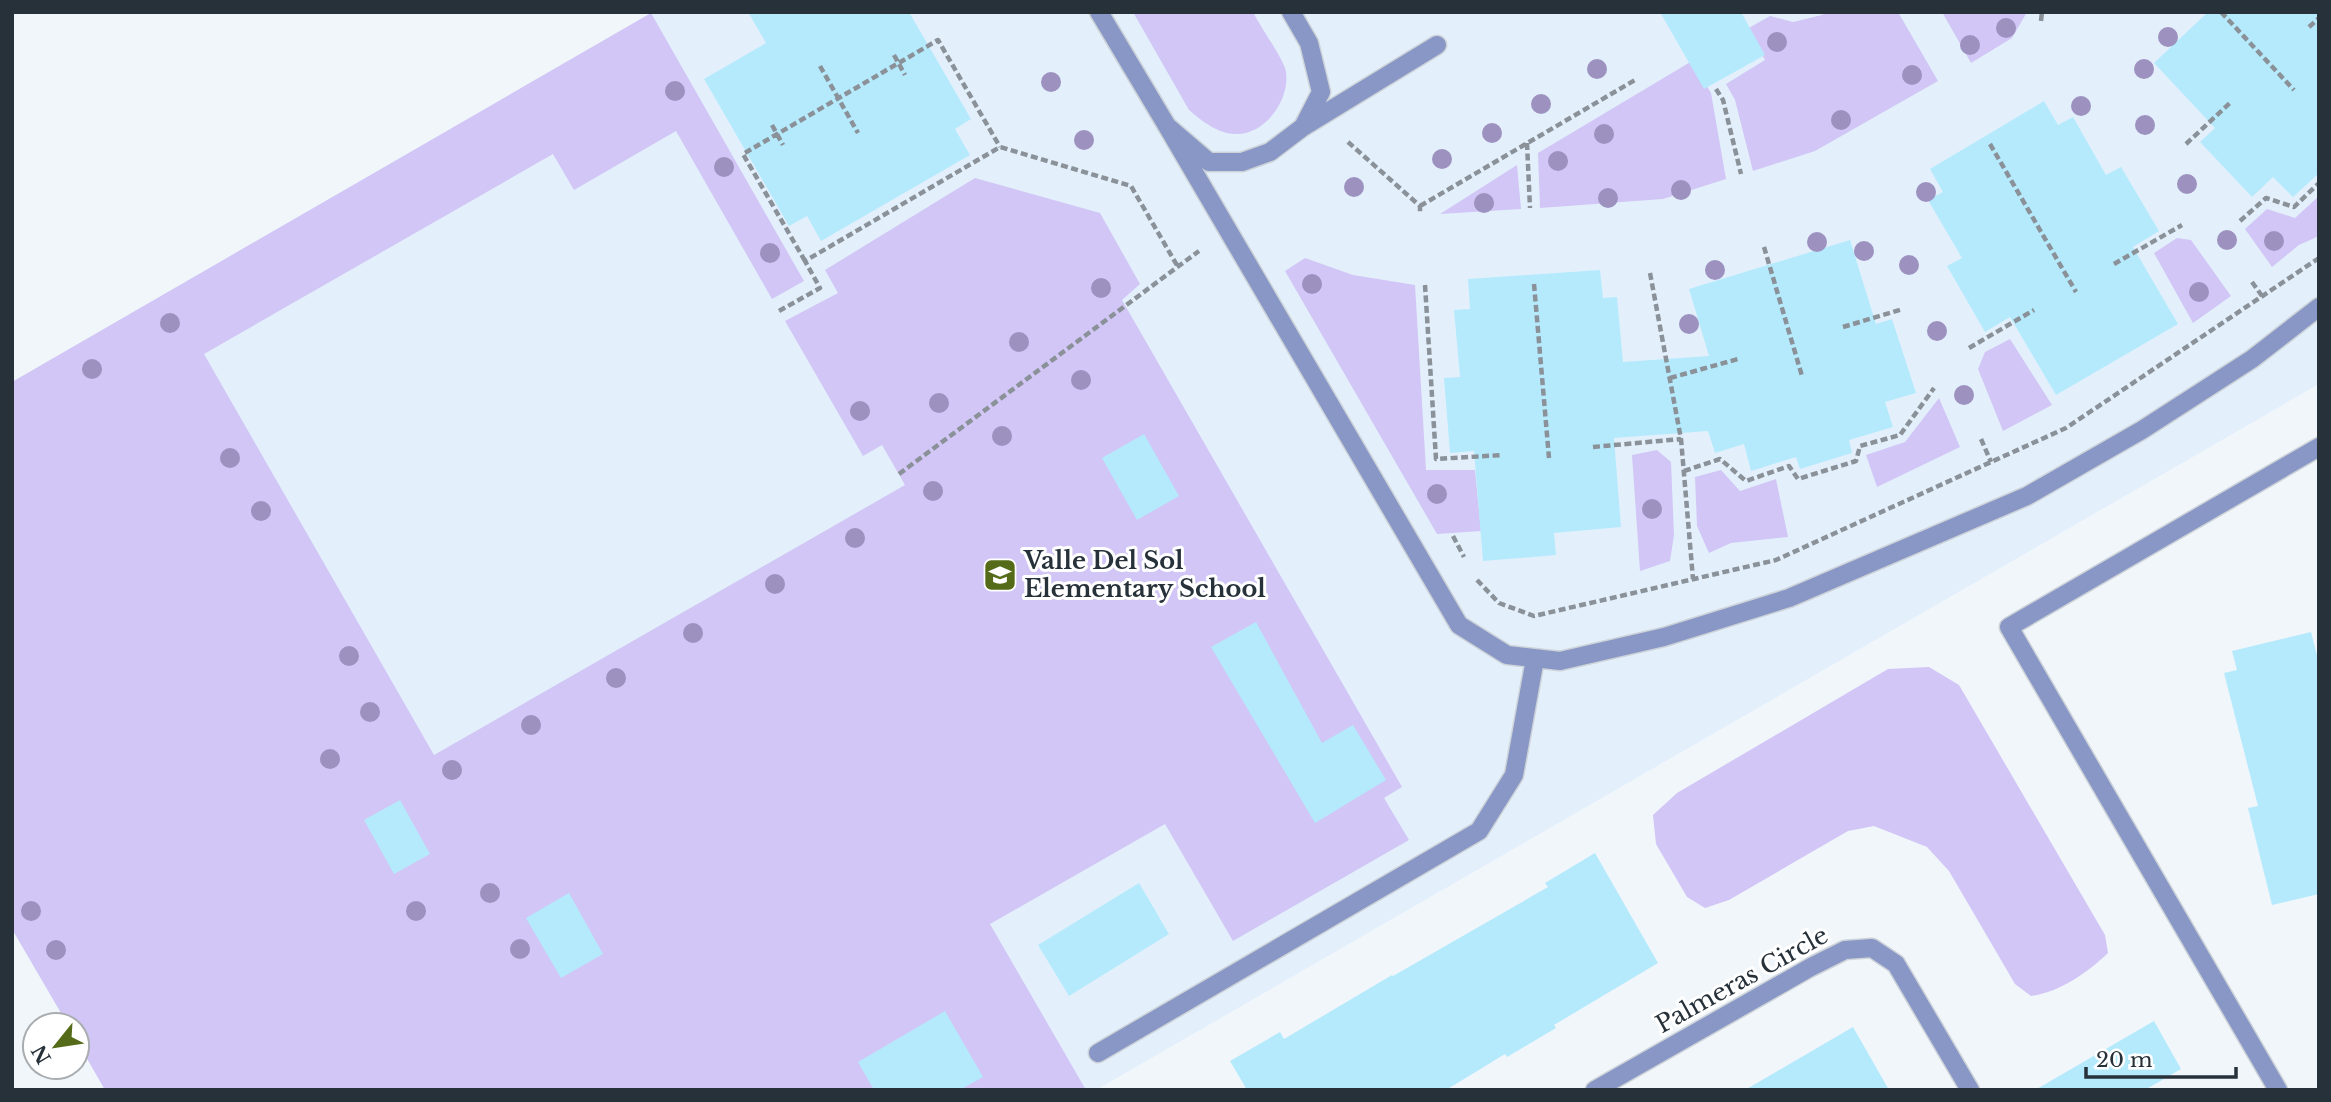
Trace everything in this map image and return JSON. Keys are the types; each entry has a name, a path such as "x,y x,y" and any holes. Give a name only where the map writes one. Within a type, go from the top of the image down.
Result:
{"street":[{"path":"1100,12 1459,625 1507,655 1560,661 1664,637 1789,598 2026,496 2142,430 2252,359 2319,307"},
{"path":"1291,12 1309,43 1321,92 1303,127"},
{"path":"1167,126 1209,162 1241,162 1270,152 1303,127 1437,45"},
{"path":"2278,1090 2009,627 2319,447"},
{"path":"1098,1053 1479,831 1514,775 1535,659"},
{"name":"Palmeras Circle","path":"1595,1090 1811,967 1845,950 1872,948 1896,964 1970,1090"}],"path":[{"path":"2041,21 2042,12"},
{"path":"2221,12 2294,90"},
{"path":"2309,27 2319,18"},
{"path":"779,311 820,288 743,154 938,40 1000,147 1131,186 1178,267"},
{"path":"894,55 905,75"},
{"path":"820,66 858,133"},
{"path":"1420,206 1635,80"},
{"path":"1716,89 1723,100 1741,174"},
{"path":"2186,144 2232,101"},
{"path":"772,125 783,145"},
{"path":"1346,140 1420,206 1420,214"},
{"path":"1527,143 1530,208"},
{"path":"1990,144 2076,292"},
{"path":"805,261 1000,147"},
{"path":"2240,221 2266,198 2294,207 2319,183"},
{"path":"2114,264 2182,225"},
{"path":"899,474 1200,250 1229,233"},
{"path":"1764,247 1802,376"},
{"path":"1471,569 1477,580 1499,603 1534,616 1776,559 2066,428 2319,258"},
{"path":"1650,273 1681,439 1693,579"},
{"path":"2252,282 2262,296"},
{"path":"1534,284 1549,458"},
{"path":"1424,285 1436,459 1503,455"},
{"path":"1843,327 1903,309"},
{"path":"1969,348 2034,310"},
{"path":"1670,378 1738,359"},
{"path":"1684,471 1720,459 1746,481 1789,466 1798,479 1856,461 1860,446 1900,435 1934,388"},
{"path":"1593,447 1681,439"},
{"path":"1981,439 1992,462"},
{"path":"1453,536 1465,558"}],"shaded area":[{"name":"Valle Del Sol Elementary School","path":"653,12 2319,12 2319,384 1096,1090 105,1090 91,1066 91,1011 60,1011 12,929 12,382"},
{"path":"1133,12 1253,12 1285,68 1285,90 1275,112 1267,121 1247,133 1229,133 1205,122 1189,110"},
{"path":"1826,12 1898,12 1938,81 1815,151 1753,171 1735,100 1726,84 1765,60 1747,29 1770,16 1793,22"},
{"path":"1942,12 2027,12 2012,38 1971,63"},
{"path":"651,13 804,281 772,299 676,131 574,190 553,154 204,354 434,755 905,485 882,445 863,456 785,321 838,293 825,270 975,178 1100,213 1140,284 1122,300 1402,787 1384,798 1409,840 1233,941 1165,824 990,924 1086,1090 105,1090 91,1066 91,1011 60,1011 12,929 12,382"},
{"path":"1692,61 1711,93 1726,179 1663,199 1540,208 1538,153"},
{"path":"1517,165 1521,209 1440,214"},
{"path":"2319,196 2319,236 2299,245 2272,267 2245,229 2267,209 2295,218"},
{"path":"2177,238 2191,240 2231,296 2193,323 2154,253"},
{"path":"1305,258 1353,275 1415,285 1426,470 1475,470 1481,531 1437,534 1285,271"},
{"path":"2010,339 2052,405 2003,431 1978,369 1985,352"},
{"path":"1939,398 1960,447 1877,487 1866,455 1905,442"},
{"path":"1657,450 1671,462 1674,535 1670,561 1640,571 1632,455"},
{"path":"1721,470 1740,491 1776,479 1788,537 1731,543 1709,553 1697,526 1695,477"},
{"path":"1929,667 1959,685 2105,935 2108,953 2063,986 2031,996 2015,984 1949,871 1927,847 1874,826 1848,831 1729,900 1705,908 1687,897 1656,844 1653,815 1677,793 1888,669"}],"building":[{"path":"748,12 909,12 971,119 955,129 970,155 821,241 807,216 789,226 704,79 766,43"},
{"path":"1660,12 1741,12 1765,55 1704,89"},
{"path":"2208,12 2319,12 2319,173 2293,197 2273,177 2252,197 2200,142 2215,128 2154,63"},
{"path":"2044,101 2058,125 2073,117 2106,175 2121,167 2159,231 2133,247 2178,324 2056,395 2010,317 1985,332 1947,266 1962,258 1928,200 1943,192 1930,169"},
{"path":"1850,240 1876,324 1892,319 1916,393 1885,402 1893,427 1849,440 1852,453 1800,469 1796,457 1751,471 1744,444 1715,453 1708,431 1614,438 1621,527 1554,533 1556,555 1483,561 1474,451 1450,453 1444,378 1460,377 1454,310 1470,309 1468,279 1600,270 1603,298 1617,297 1623,362 1709,356 1689,289"},
{"path":"1144,434 1179,496 1137,520 1102,458"},
{"path":"1256,622 1322,743 1353,725 1386,780 1315,823 1211,647"},
{"path":"2311,632 2319,663 2319,894 2272,905 2248,808 2258,806 2224,673 2237,670 2232,651"},
{"path":"400,800 430,854 394,874 364,820"},
{"path":"1595,853 1658,963 1554,1025 1556,1028 1507,1057 1505,1054 1446,1090 1247,1090 1230,1061 1280,1032 1284,1039 1548,887 1545,883"},
{"path":"1139,883 1169,934 1069,996 1038,945"},
{"path":"569,893 603,954 561,978 526,918"},
{"path":"945,1011 983,1077 960,1090 874,1090 858,1062"},
{"path":"2154,1021 2181,1069 2145,1090 2035,1090"},
{"path":"1853,1027 1889,1090 1745,1090"}],"place":[{"name":"Valle Del Sol Elementary School","path":"1000,575"}]}
